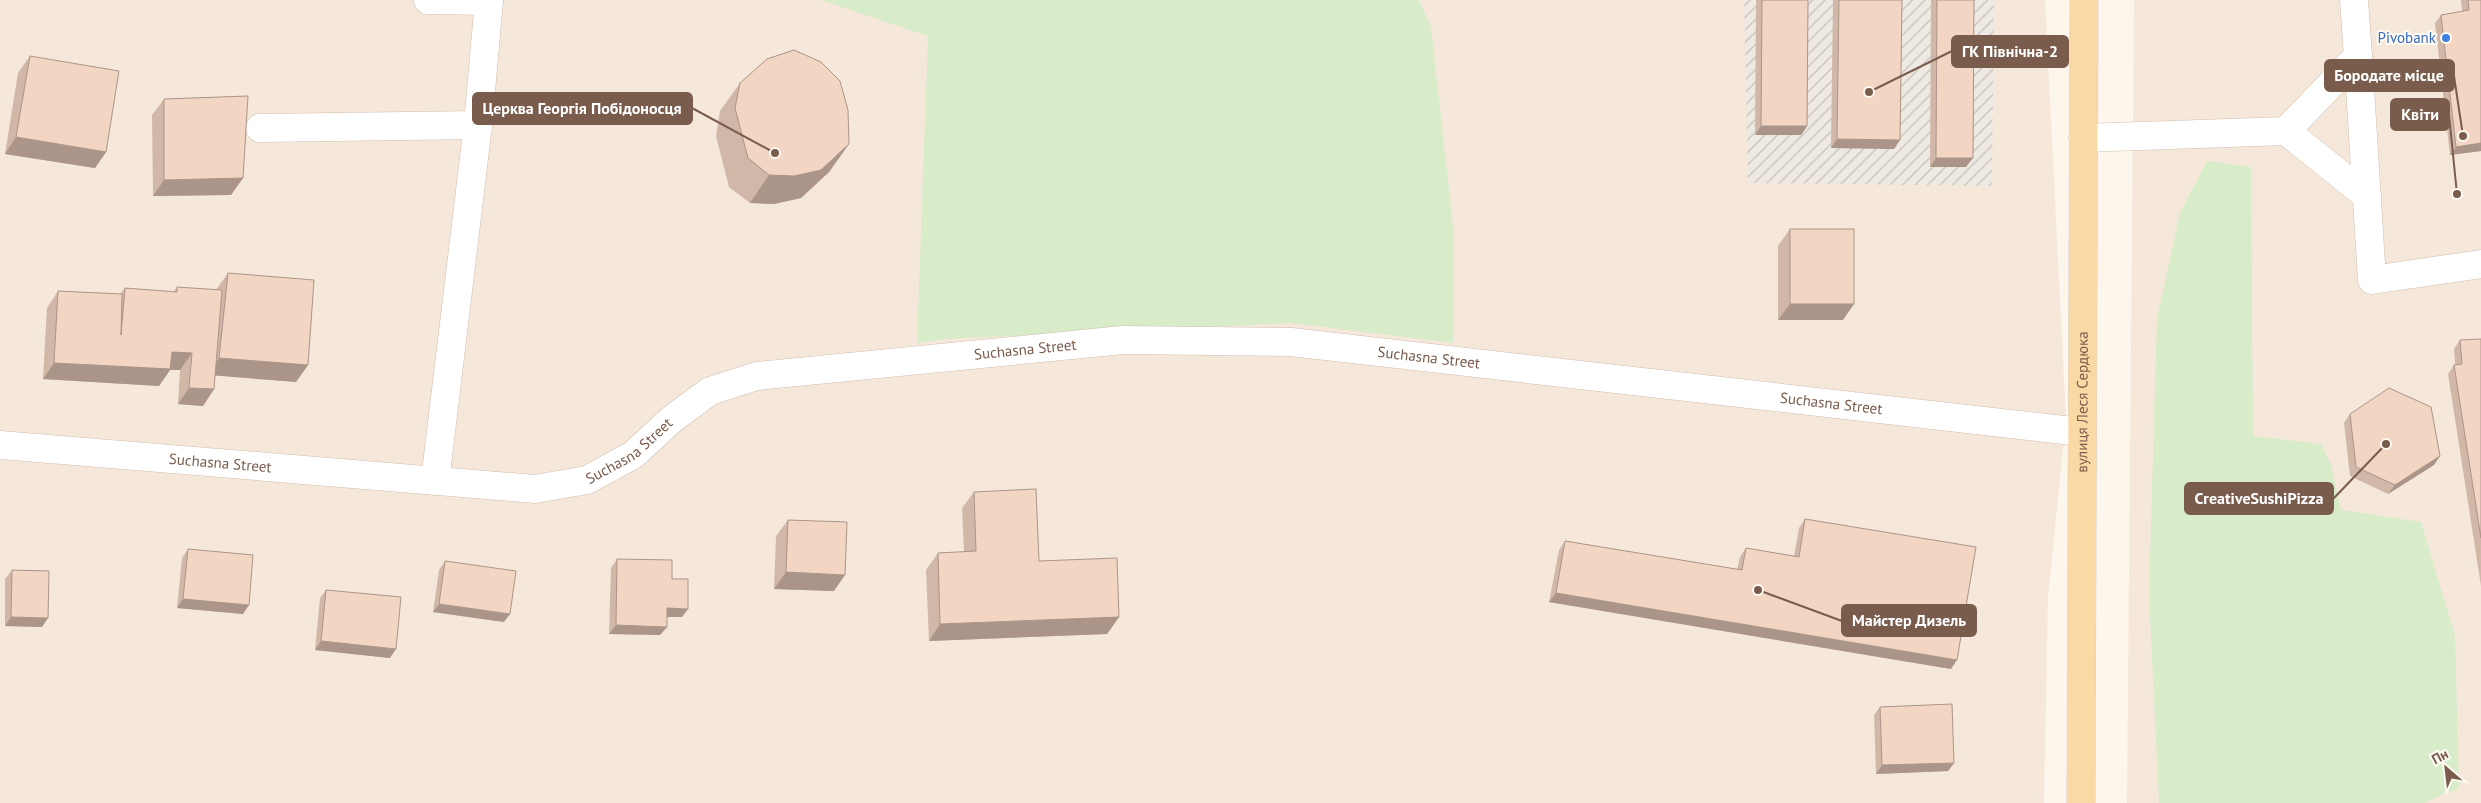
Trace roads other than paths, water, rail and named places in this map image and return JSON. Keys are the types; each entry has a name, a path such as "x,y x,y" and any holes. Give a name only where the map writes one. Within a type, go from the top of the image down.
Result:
{"main road":[{"name":"вулиця Леся Сердюка","path":"2081,803 2084,0"}],"street":[{"path":"428,0 488,0 478,125 435,481"},
{"path":"2354,0 2372,280 2481,264"},
{"path":"2286,130 2358,56"},
{"path":"260,128 478,125"},
{"path":"2083,138 2286,130 2367,196"},
{"name":"Suchasna Street","path":"0,445 535,489 586,480 632,455 672,419 710,391 757,376 1122,340 1291,342 2081,432"}],"place":[{"name":"Pivobank","path":"2446,38"},
{"name":"ГК Північна-2","path":"1869,92"},
{"name":"Бородате місце","path":"2463,136"},
{"name":"Церква Георгія Побідоносця","path":"775,153"},
{"name":"Квіти","path":"2457,194"},
{"name":"CreativeSushiPizza","path":"2386,444"},
{"name":"Майстер Дизель","path":"1758,590"}]}
